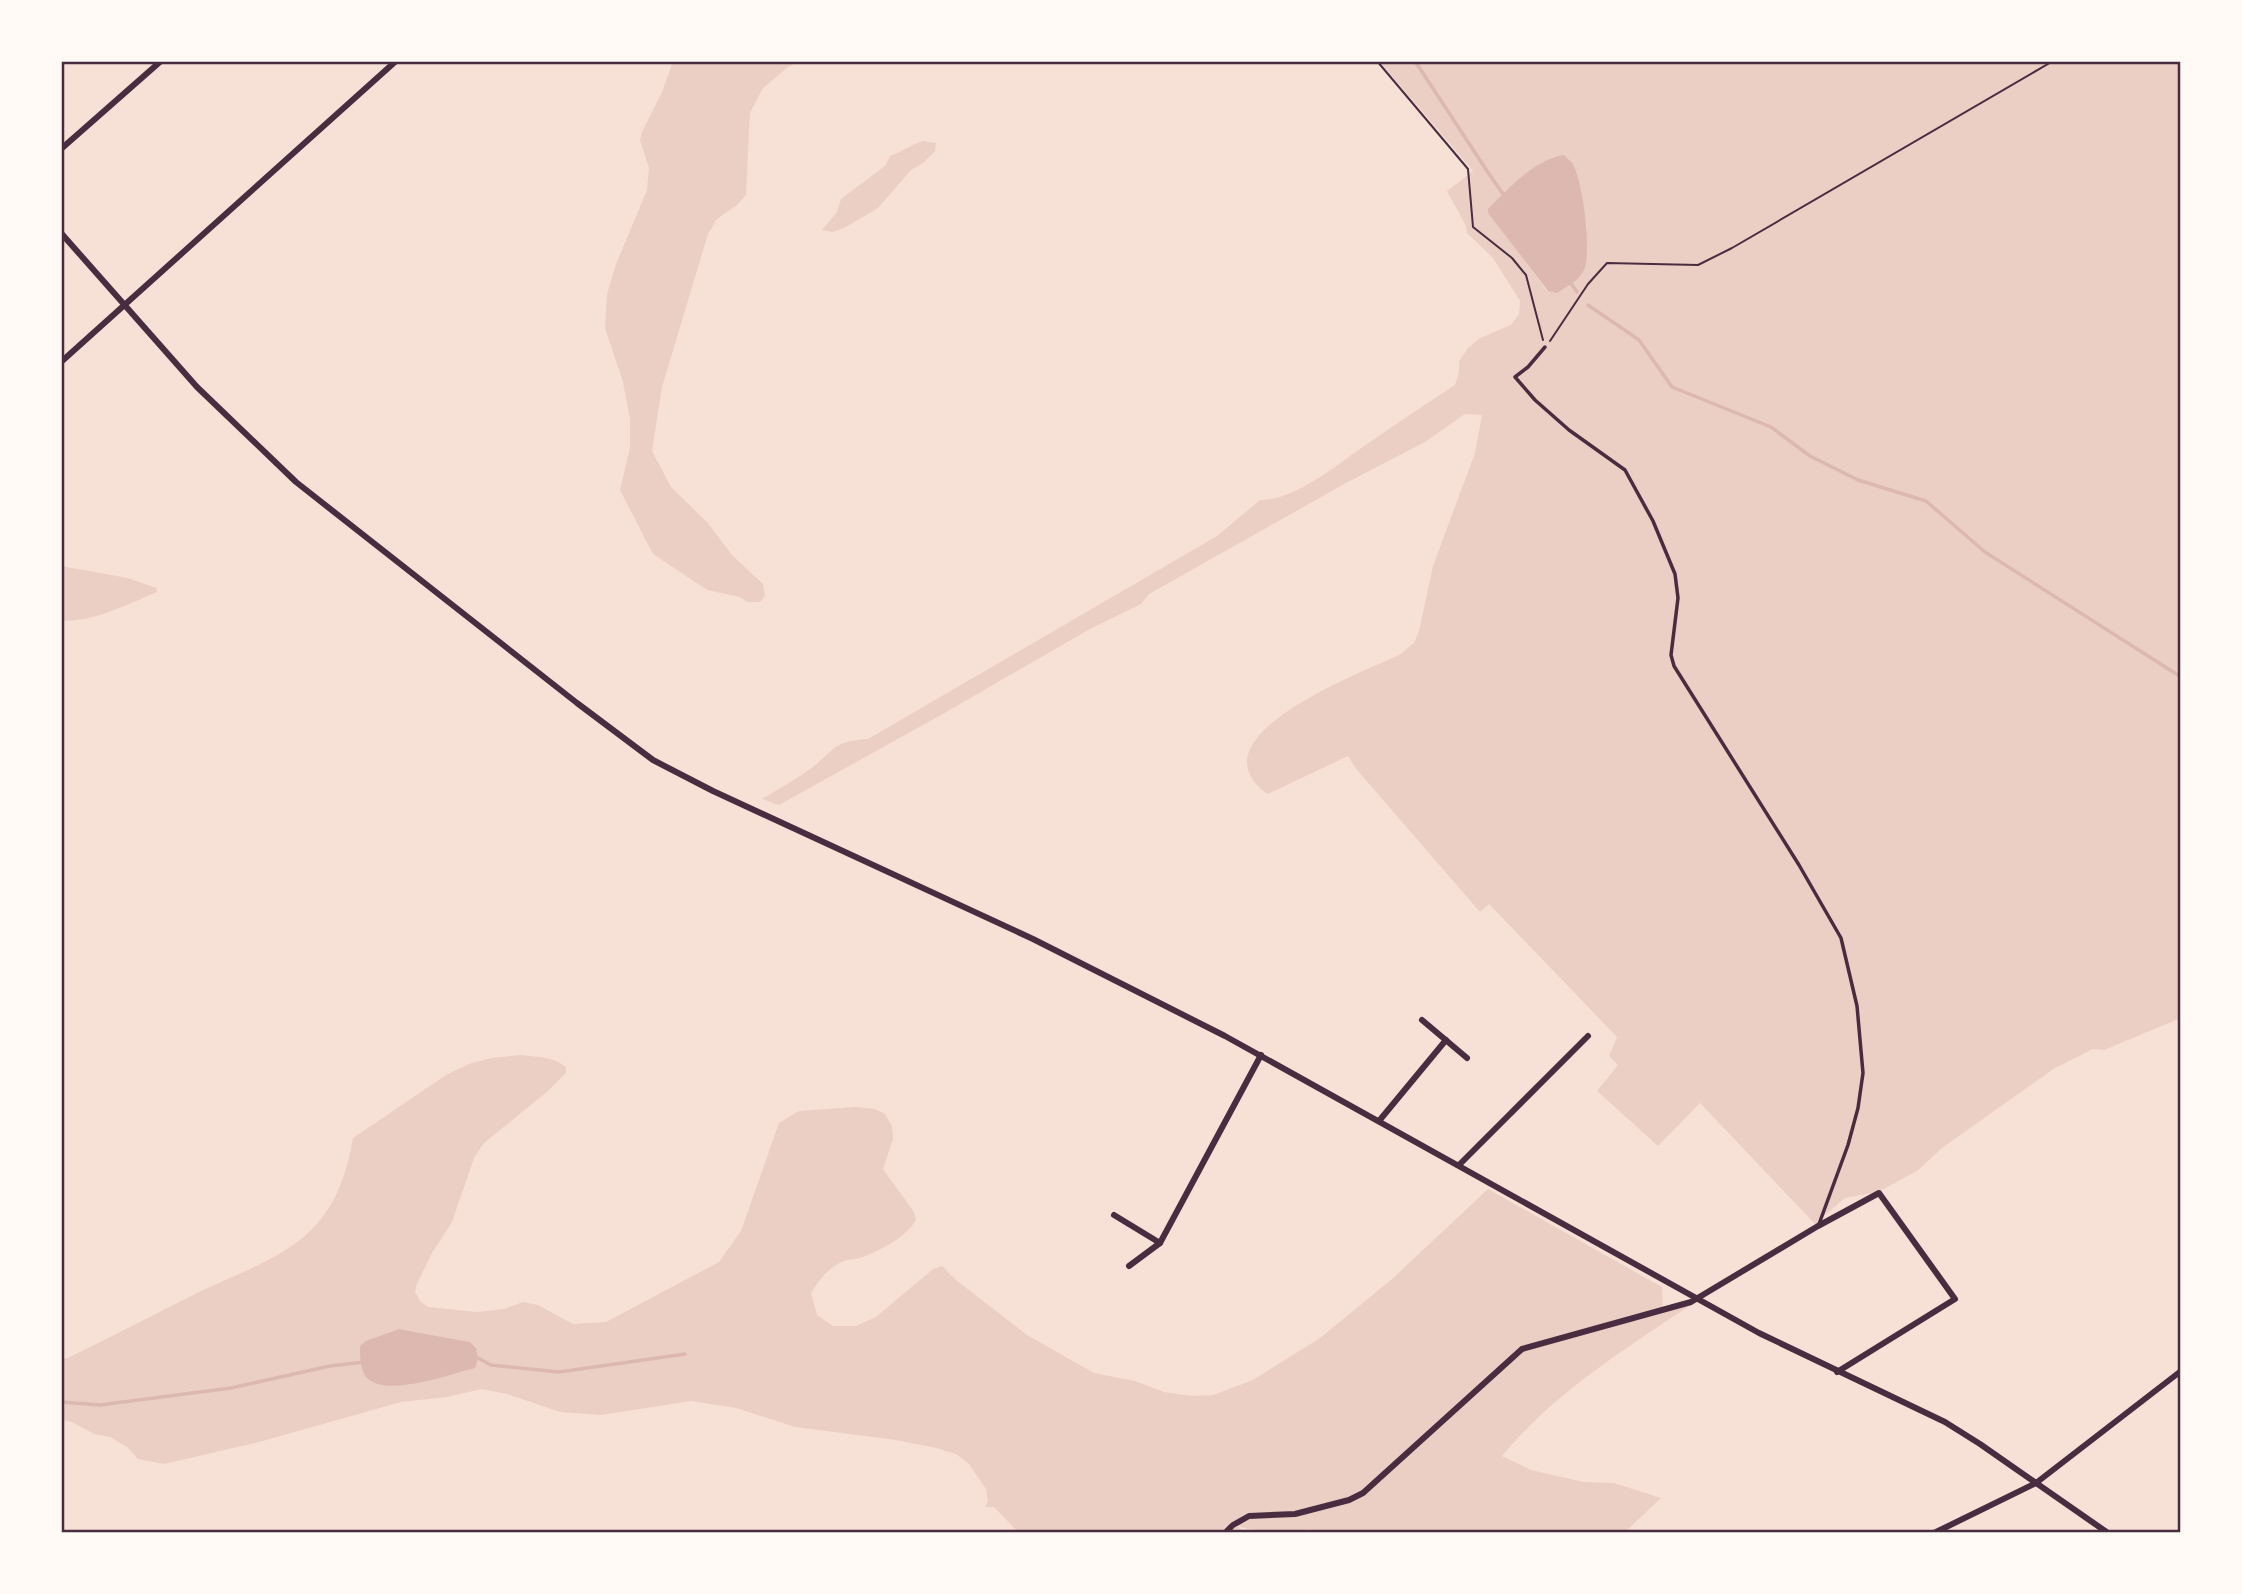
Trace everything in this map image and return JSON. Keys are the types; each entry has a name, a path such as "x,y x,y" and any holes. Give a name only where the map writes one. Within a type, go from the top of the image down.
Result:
{"street":[{"path":"61,149 161,61"},
{"path":"61,362 396,61"},
{"path":"61,233 197,387 296,482 653,760 713,791 1064,954 1261,1055 1759,1333 1945,1422 2108,1533"},
{"path":"1422,1020 1467,1058"},
{"path":"1460,1165 1588,1036"},
{"path":"1379,1121 1446,1040"},
{"path":"1129,1266 1160,1243 1261,1055"},
{"path":"1225,1533 1249,1516 1295,1514 1349,1500 1363,1493 1522,1349 1691,1302 1879,1193 1955,1299 1838,1372"},
{"path":"1114,1215 1160,1243"},
{"path":"1934,1533 2036,1483 2181,1371"},
{"path":"2092,1533 2100,1528"}],"lane":[{"path":"1545,347 1528,367 1515,377 1535,400 1569,430 1625,470 1653,521 1675,574 1678,598 1672,628 1671,655 1674,666 1799,865 1841,939 1857,1006 1863,1073 1858,1108 1848,1145 1818,1226"}],"path":[{"path":"1377,61 1468,169 1473,227 1512,258 1525,275 1545,347"},
{"path":"1545,347 1588,284 1607,263 1698,265 1732,248 2053,61"}],"shaded area":[{"path":"673,61 799,61 763,88 750,113 746,195 717,219 708,234 662,387 652,451 671,487 707,522 732,555 763,584 765,596 760,602 747,602 740,597 707,590 653,554 620,490 630,448 630,419 623,382 605,328 607,294 616,264 647,190 649,168 640,140 642,132 662,92"},
{"path":"1379,61 2181,61 2181,1018 2104,1050 2093,1049 2055,1068 1942,1148 1917,1171 1878,1192 1845,1198 1815,1224 1700,1103 1658,1146 1597,1091 1618,1065 1609,1056 1617,1037 1489,904 1480,912 1357,770 1348,756 1268,794 1257,785 1249,773 1247,764 1251,746 1265,729 1285,713 1336,684 1401,654 1414,643 1433,566 1475,453 1482,415 1465,414 1425,442 1346,483 1149,594 1141,604 1090,629 779,805 762,799 804,773 840,744 868,739 1217,536 1260,500 1286,495 1313,482 1455,385 1459,361 1468,348 1480,338 1511,325 1519,314 1520,301 1493,258 1467,233 1466,226 1447,191 1473,171","holes":["1553,157 1572,163 1581,188 1587,228 1547,291 1488,210 1530,172"]},
{"path":"923,141 936,143 935,151 911,170 878,208 844,228 832,232 822,230 837,212 841,199 885,166 890,156"},
{"path":"1564,155 1572,163 1580,184 1587,250 1583,272 1557,293 1548,291 1488,213 1488,209 1532,169"},
{"path":"61,566 128,578 156,588 157,592 97,616 61,620"},
{"path":"521,1055 545,1058 566,1067 566,1073 484,1143 474,1158 452,1222 432,1253 417,1284 415,1292 420,1301 428,1307 477,1312 504,1309 523,1302 538,1305 573,1324 606,1322 719,1262 741,1231 779,1123 799,1111 855,1107 875,1109 885,1114 892,1126 893,1139 883,1169 914,1212 916,1219 907,1231 885,1247 863,1257 842,1262 828,1271 811,1293 817,1315 833,1326 856,1326 876,1317 933,1269 942,1266 1027,1335 1094,1373 1135,1381 1164,1392 1192,1396 1213,1395 1253,1380 1320,1338 1392,1279 1488,1189 1662,1287 1663,1313 1692,1304 1567,1392 1502,1456 1531,1470 1583,1482 1614,1483 1661,1498 1624,1533 1312,1533 1308,1529 1304,1533 1261,1533 1238,1526 1243,1533 1019,1533 994,1507 985,1507 988,1501 986,1489 969,1464 956,1454 896,1440 795,1427 736,1408 691,1401 601,1415 560,1412 507,1394 482,1389 447,1397 401,1402 263,1441 164,1464 138,1459 127,1447 110,1437 94,1434 72,1422 61,1420 61,1359 68,1358 260,1264 300,1240 321,1219 334,1198 348,1163 353,1138 446,1075 471,1063","holes":["399,1329 470,1342 466,1370 408,1385"]},
{"path":"399,1329 470,1342 476,1348 478,1358 475,1368 419,1383 389,1386 376,1384 367,1378 363,1371 360,1346 366,1341"}],"waterway":[{"path":"1415,61 1506,198"},
{"path":"1570,282 1577,292"},
{"path":"1588,305 1639,340 1672,387 1771,427 1810,456 1858,480 1926,501 1985,552 2181,677"},
{"path":"473,1357 491,1365 559,1372 685,1354"},
{"path":"61,1402 100,1405 231,1388 330,1366 364,1362"}]}
